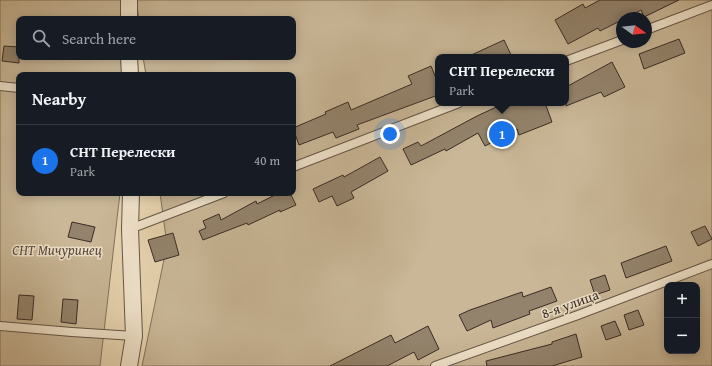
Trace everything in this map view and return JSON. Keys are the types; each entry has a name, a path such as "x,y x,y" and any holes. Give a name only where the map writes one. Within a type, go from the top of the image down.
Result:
{"street":[{"path":"129,0 129,16"},
{"path":"129,60 130,72"},
{"path":"129,366 134,336 130,229 131,196"}],"lane":[{"path":"652,28 712,5"},
{"path":"569,60 616,42"},
{"path":"0,86 16,88"},
{"path":"296,166 450,106"},
{"path":"130,229 216,196"},
{"name":"8-я улица","path":"435,366 578,315 712,264"},
{"path":"0,326 134,336"}],"green space":[{"name":"СНТ Мичуринец","path":"0,0 124,0 124,16 16,16 16,60 124,60 124,72 16,72 16,196 120,196 100,366 0,366"},
{"path":"136,0 712,0 712,366 142,366 167,245 160,196 296,196 296,72 146,72 144,60 296,60 296,16 139,16"}],"building":[{"path":"600,0 679,0 652,13 642,12 641,10 637,12 616,12 616,23 600,31 598,28 568,44 555,20 583,4 585,8"},
{"path":"679,39 685,53 644,69 639,54"},
{"path":"504,40 511,54 474,54"},
{"path":"4,46 16,47 16,60 19,60 19,63 2,61"},
{"path":"612,62 625,87 604,97 601,92 569,105 569,85"},
{"path":"431,66 435,76 435,96 357,125 359,129 336,138 333,132 299,145 296,136 296,127 326,114 325,112 348,102 351,110 412,84 408,76"},
{"path":"499,106 546,106 552,122 519,135 517,129 485,146 478,133 446,151 445,149 411,165 403,149 418,142 421,146"},
{"path":"380,157 388,171 351,192 354,198 337,206 332,196 319,202 313,189 343,175 344,177"},
{"path":"273,196 292,196 296,205 280,212 280,210 248,225 247,223 203,240 199,231 206,228 203,221 219,214 221,220 256,201 257,204"},
{"path":"72,222 95,227 91,242 68,237"},
{"path":"705,226 712,239 698,246 691,232"},
{"path":"173,233 179,255 155,262 148,240"},
{"path":"666,246 672,261 626,278 621,263"},
{"path":"605,275 610,290 595,295 590,280"},
{"path":"551,287 557,301 529,311 530,314 493,328 491,320 467,331 459,315 522,292 523,297"},
{"path":"19,295 34,296 32,320 17,319"},
{"path":"63,299 78,300 76,324 61,322"},
{"path":"638,310 644,325 629,330 624,315"},
{"path":"615,321 621,335 606,340 601,326"},
{"path":"428,326 439,349 418,360 414,352 387,366 330,366 391,335 395,343"},
{"path":"576,334 582,357 552,366 487,366 486,361 552,344 552,342"}],"place":[{"name":"СНТ Перелески","path":"502,134"}]}
